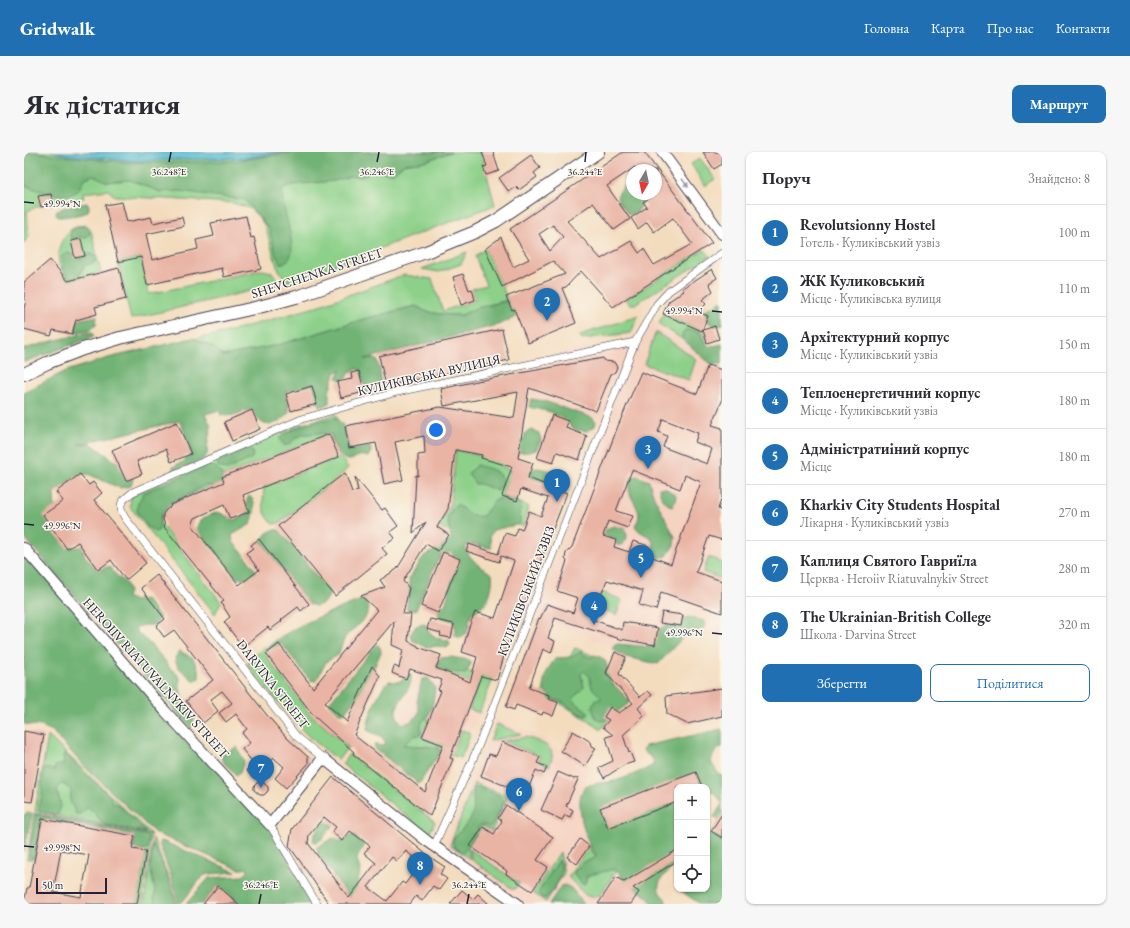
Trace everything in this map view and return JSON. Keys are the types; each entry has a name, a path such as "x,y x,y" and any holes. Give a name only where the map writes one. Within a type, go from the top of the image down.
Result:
{"main road":[{"name":"SHEVCHENKA STREET","path":"24,374 83,349 120,338 259,307 296,297 426,252 475,232 496,221 598,152"}],"street":[{"path":"662,152 722,234"},
{"path":"635,342 657,304 669,291 722,252"},
{"name":"КУЛИКІВСЬКА ВУЛИЦЯ","path":"121,504 125,498 133,492 302,419 397,392 635,342"},
{"name":"КУЛИКІВСЬКИЙ УЗВІЗ","path":"434,846 476,752 635,342"},
{"name":"DARVINA STREET","path":"121,504 120,511 125,518 296,736 434,846 518,904"},
{"name":"HEROIIV RIATUVALNYKIV STREET","path":"24,548 166,712 270,825"},
{"path":"318,904 270,825 323,758"}],"shaded area":[{"path":"652,321 711,362 722,356 722,639 682,628 660,663 628,653 534,615 607,421 528,395 523,361 644,335"},
{"path":"438,662 493,679 461,758 395,736 417,672 434,678"},
{"path":"496,720 543,738 588,768 580,795 580,804 583,827 592,853 669,900 667,904 525,904 444,846"}],"green space":[{"path":"24,152 52,152 67,155 136,161 247,158 283,152 481,152 495,205 293,281 286,281 277,267 265,226 258,216 249,208 233,203 115,196 108,190 83,193 84,198 39,206 27,211 29,236 24,243"},
{"path":"24,152 38,152 51,155 122,162 163,163 235,161 297,152 451,152 426,161 404,164 393,173 373,172 361,177 351,176 335,181 292,185 283,188 284,205 292,245 289,259 281,264 276,255 269,229 245,200 180,191 160,192 130,180 107,182 93,175 84,179 80,188 76,192 57,195 24,185"},
{"path":"700,158 715,179 705,186 691,164"},
{"path":"626,185 626,200 643,200 639,210 629,215 619,202 617,196"},
{"path":"87,203 89,209 85,213 61,217 56,215 57,211 63,208"},
{"path":"85,225 90,228 92,234 101,273 68,281 61,271 58,260 59,248 64,237 70,230 76,226"},
{"path":"86,226 90,232 86,238 79,237 72,239 70,237 71,231 77,227"},
{"path":"485,249 508,300 476,308 462,315 439,314 425,311 415,306 364,319 278,345 223,356 214,348 194,339 223,333 312,308 404,275 432,279 443,311 475,300 472,289 486,285 475,256"},
{"path":"704,249 710,256 635,304 630,304 626,299"},
{"path":"67,252 79,259 91,254 95,256 96,261 84,266 79,276 71,279 68,278 63,269 61,257"},
{"path":"467,252 461,264 439,272 422,269"},
{"path":"141,257 149,294 262,270 269,271 274,274 280,284 131,319 118,262"},
{"path":"511,300 518,316 498,325 365,359 373,358 377,360 380,370 379,386 372,392 366,393 361,371 357,369 349,372 347,377 340,380 337,378 341,369 335,373 329,392 329,403 320,407 313,384 285,392 289,412 282,419 274,423 262,423 257,418 253,410 244,411 230,416 221,415 219,410 205,414 211,426 207,455 202,460 172,472 173,467 183,462 191,454 188,440 180,421 79,444 90,443 130,472 133,479 131,486 120,488 88,474 80,474 54,492 55,513 53,533 68,548 80,547 83,545 84,555 98,571 106,567 110,567 115,574 126,583 129,592 127,597 134,601 145,599 160,617 155,625 135,627 138,633 150,644 167,663 169,668 180,678 181,694 195,716 191,728 122,651 24,537 24,392 66,371 108,358 193,338 214,348 223,356 278,345 364,319 416,306 425,311 439,314 462,315 476,308"},
{"path":"720,301 722,302 722,325 715,326 708,322 707,314 704,311"},
{"path":"663,314 702,331 707,343 703,340 698,331 685,330 682,336 683,340 659,324"},
{"path":"97,316 96,324 92,329 75,333 78,320"},
{"path":"638,316 631,333 582,339 580,335"},
{"path":"685,330 699,331 703,340 710,347 722,344 722,364 710,363 683,340 682,334"},
{"path":"92,332 94,335 93,337 24,362 24,349"},
{"path":"656,332 696,359 689,380 644,364"},
{"path":"531,399 544,401 593,418 596,421 595,426 588,431 577,430 570,426 567,421 551,412 529,407"},
{"path":"336,414 347,445 335,448 329,434 222,477 214,485 169,504 163,511 160,523 221,602 215,614 130,507 131,497 139,492 302,424"},
{"path":"336,418 343,425 349,448 352,450 370,447 371,451 368,457 357,456 350,460 342,457 337,450 331,434 319,433 301,436 285,446 279,439 291,431 314,422"},
{"path":"532,430 539,433 541,440 536,450 512,453 516,444 525,438 525,433"},
{"path":"246,449 253,452 252,458 227,470 218,466 218,462"},
{"path":"456,450 485,458 498,463 511,471 502,496 528,506 523,526 493,521 484,546 439,527 450,505"},
{"path":"339,457 348,468 337,479 279,523 273,524 266,515 264,507 264,487"},
{"path":"210,465 222,473 222,483 225,489 205,485 178,501 171,502 161,516 159,530 155,532 147,526 137,511 138,503 143,493"},
{"path":"476,465 497,472 502,479 503,484 498,491 480,484 475,484 468,474"},
{"path":"537,468 548,470 570,478 568,486 561,487 532,478 528,475 530,471"},
{"path":"637,476 649,481 654,497 675,537 674,545 667,556 659,558 652,554 652,539 639,531 635,525 639,513 631,497 629,484 632,477"},
{"path":"659,488 665,488 676,495 675,502 672,507 663,499"},
{"path":"249,496 254,501 254,513 251,524 232,535 233,542 246,557 284,610 251,579 237,578 196,528 203,518 218,512 235,520 247,515 247,499"},
{"path":"503,498 514,500 521,505 520,524 493,530 490,536 491,548 475,545 465,546 472,559 492,574 492,587 489,597 485,605 472,614 469,621 469,631 460,638 454,635 456,629 453,621 440,617 438,613 446,603 454,572 461,563 450,552 442,555 436,563 416,610 407,609 410,586 409,579 424,556 451,540 448,518 449,514 457,504 472,515 483,516 495,500"},
{"path":"614,526 626,531 627,538 622,545 617,545 616,539 602,534 603,530"},
{"path":"273,530 279,530 330,592 327,599 323,603 316,606 309,604 261,541 267,533"},
{"path":"24,548 280,841 310,904 240,904 220,886 217,886 202,904 186,904 209,878 243,876 249,871 246,868 239,869 155,833 86,768 53,731 41,726 24,724"},
{"path":"709,557 722,563 722,579 703,572"},
{"path":"602,592 622,600 616,615 596,606"},
{"path":"361,600 365,601 369,609 365,618 345,637 338,655 326,662 316,681 310,680 281,643 267,650 266,648 299,626"},
{"path":"688,617 704,621 706,624 705,627 694,633 685,635 658,664 626,657 612,649 618,644 651,647 662,627 682,627 684,619"},
{"path":"425,624 431,634 449,641 450,645 447,648 438,646 426,647 412,640 410,635 416,626"},
{"path":"377,644 380,647 381,652 361,701 354,700 344,713 339,713 329,703"},
{"path":"264,647 268,652 265,655 310,714 348,747 338,760 296,724 248,666 248,662"},
{"path":"575,648 596,657 609,668 610,704 604,717 609,720 600,730 596,725 558,702 548,699 542,693 556,659 570,657"},
{"path":"179,651 193,658 199,671 199,678 194,681 178,667 175,658"},
{"path":"580,652 590,658 594,655 600,657 606,662 607,668 605,673 612,683 629,700 628,704 604,721 597,719 594,715 592,707 595,700 600,699 601,697 592,688 589,676 584,671 581,674 584,687 573,698 576,703 587,712 587,716 580,714 562,702 554,700 546,693 544,688 545,678 549,667 556,658 572,657"},
{"path":"451,657 469,660 471,664 465,674 440,670 437,667 440,658"},
{"path":"438,662 493,679 479,713 469,709 478,685 436,670"},
{"path":"411,674 410,685 396,709 397,716 402,724 410,722 418,714 419,709 417,702 422,679 428,678 435,687 432,707 427,718 422,722 421,735 414,736 403,745 437,747 441,753 419,784 374,748 375,744 382,746 386,743 382,737 367,730 375,704 385,685 389,681 398,682"},
{"path":"427,717 429,719 422,737 453,749 462,730 471,733 461,758 440,752 437,747 403,745 414,736 422,722"},
{"path":"497,724 521,734 490,741"},
{"path":"722,729 722,747 715,753 711,762 719,775 722,776 722,804 714,793 710,790 710,784 674,784 674,867 663,877 659,885 660,893 665,899 666,904 653,904 647,897 623,879 618,871 614,869 587,876 585,884 582,884 574,874 574,871 584,862 595,858 596,855 588,839 581,816 580,800 583,791 590,785 615,781 652,766 654,761 643,750 645,746"},
{"path":"48,736 151,834 35,811"},
{"path":"526,737 542,743 549,748 552,759 549,766 539,762 540,756 503,741"},
{"path":"237,747 244,761 240,773 236,775 221,758 224,754"},
{"path":"65,753 83,772 110,796 113,803 118,804 146,832 106,825 91,809 87,808 80,814 76,814 70,801 71,790 63,784 60,785 57,791 61,806 58,814 44,813 39,810 45,768 53,770 55,769 55,766 64,764 63,757"},
{"path":"349,754 435,822 430,832 428,833 342,764"},
{"path":"474,783 507,796 507,798 492,831 483,826 468,846 470,859 450,845"},
{"path":"478,787 500,796 504,800 492,825 490,827 480,825 464,852 455,848 452,841 467,824 473,813 474,788"},
{"path":"722,804 722,822 714,817"},
{"path":"27,813 32,813 24,852 24,815"},
{"path":"34,813 151,835 142,904 137,904 146,852 132,849 135,836 42,819 34,859 27,859"},
{"path":"36,814 145,835 149,837 147,849 140,850 134,847 135,836 41,818 35,853 32,858 29,856"},
{"path":"325,822 333,825 322,839 316,843 313,841 314,835 318,828"},
{"path":"710,832 722,840 722,900 720,904 700,904 682,892 710,892"},
{"path":"351,835 354,835 364,845 357,859 360,871 357,893 350,898 318,854 317,847 333,838 341,842"},
{"path":"153,838 170,881 177,904 144,904"},
{"path":"162,841 236,872 208,874 203,876 179,904 160,846 159,842"},
{"path":"153,844 169,879 177,904 155,904 155,892 150,866"},
{"path":"589,846 592,853 618,868 600,895 596,897 585,895 569,878"},
{"path":"470,849 519,883 514,890 472,860"},
{"path":"560,852 564,873 546,902 533,893"},
{"path":"559,860 561,865 561,875 548,896 543,898 539,895 539,891"},
{"path":"565,885 571,888 584,904 549,904 561,886"}],"water":[{"path":"52,152 283,152 247,158 136,161 67,155"}],"building":[{"path":"482,152 493,152 499,171 486,175 483,167 487,166"},
{"path":"623,152 644,152 653,164 626,164 626,173 607,186 630,219 614,230 593,203 567,221 601,259 631,241 639,253 644,249 654,265 692,244 673,218 654,232 647,222 638,229 631,218 647,207 643,202 646,200 662,200 662,176 712,243 613,307 581,271 566,287 562,288 576,323 528,343 514,309 512,310 506,297 565,274 553,261 502,287 485,249 501,237 513,267 529,259 510,229","holes":["553,225 563,237 550,251 539,234"]},
{"path":"703,152 722,152 722,164 714,169"},
{"path":"531,155 540,168 534,173 537,177 519,190 516,187 509,192 499,178"},
{"path":"51,194 54,204 41,207 38,196"},
{"path":"122,202 127,222 151,217 153,223 182,217 184,226 146,234 152,260 198,249 196,240 214,236 211,223 246,216 251,238 254,237 261,269 224,277 222,268 147,285 141,257 118,262 105,205"},
{"path":"81,239 85,256 75,258 71,241"},
{"path":"50,260 68,281 119,268 126,299 95,307 97,314 76,320 72,334 53,330 51,336 24,329 24,308 26,300 24,298 24,282"},
{"path":"712,269 717,278 709,283 713,291 702,300 706,304 698,312 708,316 702,331 663,314 669,301 684,291 682,289"},
{"path":"463,274 469,290 472,289 475,300 461,305 453,277"},
{"path":"715,326 719,339 707,343 703,330"},
{"path":"502,329 509,360 386,386 379,356"},
{"path":"603,358 605,361 614,362 617,367 615,372 611,374 596,411 529,388 518,458 533,463 528,478 567,493 508,642 497,680 481,676 450,758 453,759 430,816 353,754 354,752 314,716 266,654 279,644 313,688 377,610 361,596 385,587 380,580 397,569 426,522 413,533 416,475 418,476 418,455 425,454 424,436 395,442 403,480 384,484 376,443 349,448 345,426 440,407 514,418 518,392 444,406 441,389","holes":["455,450 482,455 481,458 512,467 502,496 517,501 521,489 548,498 541,516 529,511 522,530 518,528 515,536 505,533 498,554 469,544 466,551 499,562 501,556 514,561 495,618 475,612 469,627 462,652 477,657 470,682 436,668 441,655 418,647 408,641 411,614 403,614 409,588 403,581 426,544 438,551 449,535 437,527 448,509","394,621 392,645 403,650 399,668 394,666 392,673 406,679 410,669 442,680 438,690 441,691 422,737 443,745 425,792 354,735 380,676 372,666 347,722 325,703"]},
{"path":"708,365 722,370 722,401 712,425 722,428 722,497 718,509 722,511 722,540 709,536 696,572 722,581 722,613 661,592 656,610 639,605 643,591 607,580 591,619 622,630 623,622 658,628 655,645 620,639 555,618 548,638 555,641 551,653 543,649 529,688 549,695 548,699 558,702 553,716 543,712 542,715 516,705 514,710 506,707 539,618 540,619 547,604 573,613 578,598 557,591 567,561 565,559 566,553 572,547 618,426 641,372 697,394","holes":["663,419 698,433 695,442 712,449 707,464 663,447 667,436 658,432","632,470 680,489 685,475 701,482 671,564 647,555 649,546 633,541 629,552 614,547 616,540 603,536 608,521 628,528 633,516 616,511"]},
{"path":"359,371 363,387 359,388 360,393 341,398 337,382 352,379 351,373"},
{"path":"312,386 317,404 291,411 286,394"},
{"path":"252,410 260,429 232,441 224,422"},
{"path":"552,415 568,421 566,428 587,436 579,460 557,452 553,463 537,458"},
{"path":"177,422 191,454 171,462 166,449 137,461 142,474 126,481 112,450"},
{"path":"329,434 339,457 243,495 249,512 230,519 224,505 195,518 192,525 239,585 259,570 246,553 253,548 251,545 259,539 309,604 301,611 298,607 270,630 268,627 243,647 224,622 230,617 221,603 224,601 164,527 163,514 171,506 170,505 224,482 222,477"},
{"path":"345,473 352,492 358,491 355,477 382,510 385,508 398,526 390,532 395,538 382,548 387,554 335,596 278,526"},
{"path":"80,474 89,485 93,482 102,493 94,500 146,563 126,580 111,560 98,570 78,542 67,549 43,515 63,501 56,492"},
{"path":"443,552 460,559 438,613 421,606"},
{"path":"157,575 266,714 287,738 308,757 308,764 286,788 275,778 284,767 274,758 252,777 246,770 254,764 242,749 250,743 242,733 247,729 236,714 226,722 219,713 232,703 222,691 210,700 218,711 203,723 186,701 213,680 174,630 164,637 156,626 165,619 141,588"},
{"path":"662,612 683,615 681,626 660,623"},
{"path":"430,619 454,624 451,638 440,636 441,633 427,629"},
{"path":"615,652 626,657 619,674 640,697 648,691 652,695 638,708 644,716 623,735 629,753 630,752 634,762 624,765 604,778 598,768 613,761 606,737 613,735 603,727 609,720 604,717 610,707 619,713 633,703 606,673"},
{"path":"722,688 722,716 687,724 667,714 666,696"},
{"path":"24,731 44,735 32,802 24,801"},
{"path":"573,731 591,742 592,746 596,748 585,766 561,751"},
{"path":"502,742 540,757 537,763 547,767 544,774 536,770 526,794 481,776 489,754 496,756"},
{"path":"558,772 574,779 579,777 566,806 573,810 570,817 565,815 562,820 541,810"},
{"path":"696,772 701,784 674,784 674,803 608,828 600,808"},
{"path":"333,777 427,855 445,867 440,874 447,879 439,890 433,886 422,901 416,896 410,904 329,904 289,846 292,829","holes":["324,817 336,827 332,832 342,841 350,831 370,846 364,853 376,863 349,898 308,843 309,835","406,851 421,863 405,884 402,882 387,901 368,887 392,857 397,861"]},
{"path":"260,780 268,787 268,791 264,795 260,795 254,790 254,786"},
{"path":"506,805 553,837 537,860 548,867 532,891 506,874 507,871 470,846 483,827 494,834 502,821 498,818"},
{"path":"722,814 722,838 711,831"},
{"path":"42,819 135,836 132,849 146,851 137,904 24,904 27,888 29,888","holes":["61,850 89,855 81,897 53,892"]},
{"path":"580,839 589,846 577,864 567,857"},
{"path":"674,852 674,863 633,888 639,892 631,904 598,904 616,877 624,882"},
{"path":"218,886 239,904 203,904"},
{"path":"462,890 473,899 478,894 489,904 450,904"}],"place":[{"name":"ЖК Куликовський","path":"547,321"},
{"name":"Архітектурний корпус","path":"648,469"},
{"name":"Revolutsionny Hostel","path":"557,502"},
{"name":"Адміністратиіний корпус","path":"641,578"},
{"name":"Теплоенергетичний корпус","path":"594,625"},
{"name":"Каплиця Святого Гавриїла","path":"261,788"},
{"name":"Kharkiv City Students Hospital","path":"519,811"},
{"name":"The Ukrainian-British College","path":"420,885"}]}
